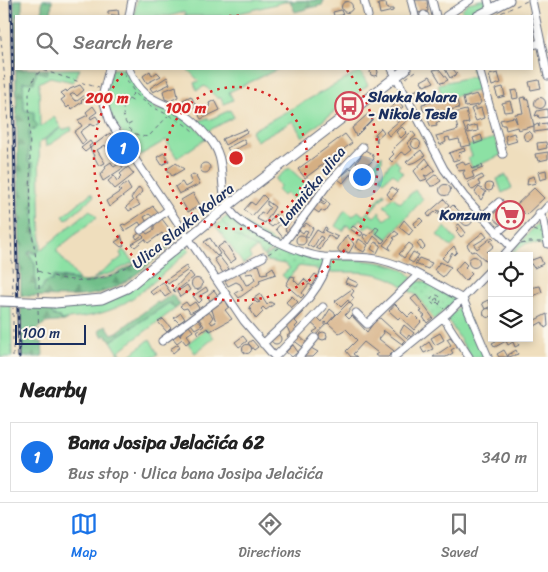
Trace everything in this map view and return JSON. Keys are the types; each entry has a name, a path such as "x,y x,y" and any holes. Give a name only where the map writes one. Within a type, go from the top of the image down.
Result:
{"main road":[{"path":"480,15 509,0"},
{"name":"Ulica Slavka Kolara","path":"0,301 55,303 94,301 120,292 185,240 223,206 397,75"}],"street":[{"path":"129,15 132,0"},
{"path":"364,0 368,15"},
{"path":"410,0 415,15"},
{"path":"432,0 436,15"},
{"path":"531,0 543,41 548,76"},
{"path":"447,15 466,1"},
{"path":"456,9 460,15"},
{"path":"109,70 102,88 103,102 110,122 168,210 185,240 217,280 263,344 275,357 323,307"},
{"path":"130,70 146,96 191,119 215,144 222,160 223,206"},
{"path":"479,70 503,154"},
{"path":"397,75 437,157 456,185 497,233 514,246"},
{"name":"Lomnička ulica","path":"285,244 332,180 363,147"},
{"path":"482,217 499,202"},
{"name":"Lomnička ulica","path":"223,206 243,222 285,244 313,254 329,257 378,259 418,275 463,299"},
{"path":"507,252 539,213 548,206"},
{"path":"141,230 168,210"},
{"path":"539,213 547,240"},
{"path":"497,233 518,214"},
{"path":"217,280 263,257"},
{"path":"263,344 319,284 326,270 329,257"},
{"path":"394,357 446,315 488,272"},
{"path":"356,313 367,324 418,275"},
{"path":"162,341 226,294"},
{"path":"463,299 488,357"},
{"path":"446,315 469,357"},
{"path":"299,357 316,338"}],"path":[{"path":"491,8 531,0"},
{"path":"0,28 7,103 13,357"},
{"path":"38,298 38,271 31,225 29,92 35,76 42,70 102,88"},
{"path":"123,70 134,92 154,109 183,122 199,136"},
{"path":"397,75 415,70"},
{"path":"134,92 123,109 128,126 136,134 144,137 152,134 168,116"},
{"path":"129,98 134,102"},
{"path":"122,124 126,122"},
{"path":"128,126 134,122"},
{"path":"218,194 223,206"},
{"path":"531,228 547,240"},
{"path":"172,247 185,240"},
{"path":"514,246 547,240"},
{"path":"38,271 61,279 98,279 122,270 175,241"},
{"path":"263,257 285,244"},
{"path":"431,295 434,299 438,298 438,303 446,315"},
{"path":"431,295 440,297 438,303"},
{"path":"431,295 432,304"},
{"path":"432,304 434,299"},
{"path":"432,304 438,303"},
{"path":"38,308 39,331"}],"green space":[{"path":"14,0 22,0 22,15 15,15 15,42"},
{"path":"42,0 52,0 51,15 42,15"},
{"path":"137,0 292,0 232,15 185,15 184,12 174,15 134,15"},
{"path":"324,0 322,5 295,12 290,1"},
{"path":"487,0 489,6 475,15 464,15 462,9 468,3"},
{"path":"16,70 48,70 46,74 37,71 34,83 23,82 24,110 34,112 34,121 38,126 35,130 29,130 28,162 33,163 34,225 39,250 36,254 30,250 28,254 35,264 36,291 41,290 47,281 52,281 53,277 85,282 103,279 175,243 135,275 109,290 77,296 21,296"},
{"path":"79,70 73,82 50,77 39,83 40,127 54,117 61,127 39,143 41,250 90,210 97,217 56,250 79,280 54,276 52,281 44,283 41,291 36,291 35,264 28,251 36,254 39,250 34,225 33,163 28,163 29,130 35,130 32,112 24,110 23,82 34,82 37,71"},
{"path":"112,70 128,70 157,110 164,108 183,115 207,138 177,158 166,140 137,157 113,120 107,103 106,89"},
{"path":"188,70 276,70 229,92 233,100 224,104 221,98 217,98 205,86 197,90 194,83 199,81"},
{"path":"471,70 475,70 481,90 443,99 438,84 474,76"},
{"path":"360,71 368,85 302,137 293,121 256,141 251,131"},
{"path":"230,110 234,117 206,132 197,122 207,118 209,120"},
{"path":"71,127 72,130 46,147 45,140 61,128 63,130"},
{"path":"495,138 501,155 472,168 468,158 472,156 468,146"},
{"path":"382,155 382,161 377,166 379,169 364,186 358,181"},
{"path":"394,159 400,165 398,168 403,173 398,178 393,173 384,181 379,177"},
{"path":"289,168 310,187 298,203 286,193 283,196 277,190 280,186 275,179"},
{"path":"506,175 512,188 502,193 497,179"},
{"path":"415,190 423,199 387,239 378,232 379,229 370,224 365,229 363,227 366,223 361,219 351,228 347,225 343,231 335,226 345,210 353,216 358,211 364,216 384,193 385,195 369,213 374,217 379,212 385,220 392,213 384,206 393,197 400,203"},
{"path":"91,193 94,196 66,220 63,216"},
{"path":"230,214 277,244 277,247 263,256 258,249 235,235 221,221"},
{"path":"221,221 235,235 257,248 249,254 251,258 243,264 216,226"},
{"path":"537,224 542,227 547,248 540,244 527,243 512,252"},
{"path":"445,227 457,241 451,247 437,235"},
{"path":"186,246 190,250 124,304 94,315 60,320 60,317 53,315 49,311 48,306 72,306 109,299 137,284"},
{"path":"283,247 327,259 324,274 314,268 299,266 287,280 282,275 290,268 285,264 267,261 264,257"},
{"path":"123,250 134,262 114,272 93,279 122,257 120,253"},
{"path":"331,259 363,260 387,264 398,267 412,278 404,287 395,281 376,274 327,272"},
{"path":"423,281 456,299 434,320 416,295 409,291 417,282"},
{"path":"172,294 180,305 175,309 169,303 111,341 106,335 103,337 99,330 106,325 112,334 117,332 157,302 159,303"},
{"path":"170,302 175,309 119,351 123,357 121,357 111,341"},
{"path":"0,305 11,306 12,357 0,357"},
{"path":"21,306 48,306 54,316 60,317 61,320 67,319 67,321 45,323 37,329 37,342 42,342 43,355 41,357 22,357"},
{"path":"463,306 486,357 471,357 447,318"},
{"path":"207,328 214,338 195,353 188,343"},
{"path":"150,339 158,354 154,357 128,357"}],"building":[{"path":"415,0 427,0 428,11 418,13"},
{"path":"347,1 353,7 347,13 341,7"},
{"path":"386,3 387,9 393,9 393,11 380,14 378,4"},
{"path":"118,10 119,15 108,14 108,11"},
{"path":"341,10 343,15 334,15 333,12"},
{"path":"371,70 377,70 377,75 371,75"},
{"path":"433,70 440,70 448,80 441,83"},
{"path":"446,70 454,70 457,74 450,78"},
{"path":"150,71 152,76 157,72 161,76 147,83 143,76"},
{"path":"498,73 501,83 492,86 489,75"},
{"path":"430,76 434,82 424,86 421,81"},
{"path":"167,77 170,84 153,92 150,88"},
{"path":"539,80 541,88 531,90 529,82"},
{"path":"80,85 84,90 77,96 74,93 70,95 74,100 77,101 89,92 94,99 87,103 83,99 82,102 72,109 69,106 67,108 61,100 65,97 61,93"},
{"path":"176,86 178,97 170,101 165,99 163,91"},
{"path":"503,87 505,96 498,98 495,89"},
{"path":"421,88 423,93 426,92 429,101 425,102 423,96 416,98 414,91"},
{"path":"517,90 518,98 513,99 511,91"},
{"path":"477,94 481,102 479,105 465,107 463,98"},
{"path":"191,96 196,106 189,110 183,100"},
{"path":"456,97 459,108 440,112 439,109 423,111 422,104"},
{"path":"525,97 526,100 528,99 534,126 518,130 517,127 506,130 505,125 502,125 500,120 514,117 517,123 515,114 523,113 520,98"},
{"path":"540,97 546,103 540,109 534,103"},
{"path":"215,100 220,110 201,119 197,112 210,106 209,103"},
{"path":"399,101 403,107 395,113 394,111 387,118 383,114"},
{"path":"510,101 513,111 504,112 502,103"},
{"path":"93,106 97,112 90,117 91,119 96,116 100,122 94,126 91,124 80,132 86,141 82,144 74,132 82,126 78,120 88,115 86,112"},
{"path":"475,107 475,110 481,108 484,118 476,121 471,109"},
{"path":"547,109 548,117 539,118 538,115 535,116 537,111"},
{"path":"466,110 469,123 463,124 471,145 461,147 459,139 450,141 449,137 445,138 446,142 440,145 436,136 458,130 454,113"},
{"path":"405,112 410,118 389,136 386,132 399,121 395,119"},
{"path":"368,114 374,118 356,136 352,128"},
{"path":"438,117 440,121 436,123 437,126 431,127 428,120"},
{"path":"547,123 548,130 534,132 534,126 538,124 539,127 539,124"},
{"path":"477,125 478,131 468,133 467,128"},
{"path":"402,127 407,132 401,138 396,132"},
{"path":"381,128 384,132 377,138 377,142 375,134"},
{"path":"246,129 247,132 225,145 222,139"},
{"path":"412,131 416,136 407,143 412,150 406,155 401,152 392,162 389,159 394,154 392,152 395,147"},
{"path":"528,132 532,136 528,140 524,136"},
{"path":"110,133 114,139 111,141 117,149 110,153 105,145 97,150 105,163 99,166 90,148"},
{"path":"514,133 517,141 507,144 505,136"},
{"path":"345,134 352,143 305,178 298,169"},
{"path":"481,135 483,141 475,144 473,138"},
{"path":"244,139 246,144 230,152 227,148"},
{"path":"416,140 420,144 416,148 412,144"},
{"path":"90,141 92,144 89,146 90,148 85,152 81,148"},
{"path":"546,142 547,148 538,150 537,143"},
{"path":"464,148 465,151 458,153 460,159 453,161 449,153"},
{"path":"365,150 372,154 374,159 369,164 364,163 360,166 356,163"},
{"path":"421,150 425,156 416,162 408,164 406,162"},
{"path":"548,152 548,159 539,161 536,158 535,154"},
{"path":"164,153 169,161 162,165 157,157"},
{"path":"426,158 435,170 427,176 424,175 427,179 421,181 414,171"},
{"path":"463,161 465,165 470,163 472,169 482,165 483,168 472,172 474,177 466,180 463,173 465,170 459,171 455,164"},
{"path":"111,162 114,167 120,163 123,168 103,181 100,175 106,168 105,166"},
{"path":"176,163 184,169 172,176 167,169"},
{"path":"203,163 207,163 210,168 209,172 203,173 200,170 200,166"},
{"path":"128,167 134,174 115,189 108,181 114,176 117,181 122,176 120,174"},
{"path":"351,168 354,170 343,183 338,179"},
{"path":"546,170 547,178 540,180 538,172"},
{"path":"193,174 197,176 200,184 179,194 175,187 182,182 185,187 192,183 189,177"},
{"path":"436,174 441,181 431,186 427,181"},
{"path":"482,175 484,178 478,181 480,185 473,190 471,189 468,182"},
{"path":"534,176 536,183 527,185 528,178"},
{"path":"127,183 131,190 109,207 106,201 121,191 119,189"},
{"path":"489,183 493,187 489,191 485,187"},
{"path":"443,185 447,185 450,190 449,194 443,195 440,192 440,188"},
{"path":"139,187 143,192 135,199 140,205 129,211 126,207 133,201 131,198"},
{"path":"392,187 398,191 391,199 387,194"},
{"path":"479,187 486,192 481,200 475,192"},
{"path":"534,188 544,198 526,215 516,205"},
{"path":"309,189 314,192 314,195 308,204 302,199"},
{"path":"193,193 200,205 188,212 181,200"},
{"path":"263,195 267,199 252,216 244,210 251,202 255,205"},
{"path":"322,196 330,205 325,212 321,210 319,213 313,209 318,201 324,205 326,203 319,199"},
{"path":"444,199 449,205 441,212 437,210 439,213 435,212 429,217 427,214"},
{"path":"267,201 275,207 265,223 257,219 261,212 265,214 270,207 267,205"},
{"path":"507,202 516,212 502,226 491,216"},
{"path":"453,205 460,212 451,221 444,213"},
{"path":"153,206 159,213 154,218 149,214 144,217 146,221 150,219 151,221 142,227 139,222 125,231 121,225 125,225"},
{"path":"290,212 293,214 285,230 289,233 284,239 276,229"},
{"path":"275,214 280,220 272,227 268,224"},
{"path":"467,214 473,220 467,226 461,220"},
{"path":"420,218 423,221 416,228 414,223"},
{"path":"162,219 172,232 165,237 162,233 148,243 145,239 135,247 132,244 144,237 142,235 137,239 135,236 144,230 147,234 154,230 154,225"},
{"path":"404,220 413,230 409,235 399,227"},
{"path":"306,223 313,228 308,238 305,236 308,231 305,230 303,233 299,230 296,235 294,233 300,225 303,227"},
{"path":"459,224 466,233 461,237 456,231 458,229 456,226"},
{"path":"353,226 363,233 361,236 350,229"},
{"path":"325,227 327,228 325,231 338,237 336,240 328,235 320,250 316,248 323,238 320,236 313,248 307,245 317,230 322,233"},
{"path":"376,227 379,229 376,233 385,240 382,243 374,236 369,244 363,237 364,234 368,236"},
{"path":"395,231 399,234 393,238 395,239 389,247 391,250 383,245"},
{"path":"483,232 487,237 474,245 477,249 492,237 494,239 490,241 494,246 487,252 487,262 475,251 471,252 467,245"},
{"path":"121,235 124,245 121,247 115,242 120,239"},
{"path":"301,235 306,240 301,245 296,240"},
{"path":"347,235 354,244 349,253 344,250 342,253 338,251 338,248"},
{"path":"210,238 220,254 217,256 204,242"},
{"path":"359,239 368,245 364,252 355,247"},
{"path":"420,240 425,247 422,250 417,244"},
{"path":"225,242 236,259 230,263 218,247"},
{"path":"375,242 381,245 377,253 371,249"},
{"path":"409,243 413,246 404,258 399,254"},
{"path":"454,246 457,252 454,255 452,252 447,262 442,258"},
{"path":"413,252 419,255 413,263 408,260"},
{"path":"219,256 229,269 223,273 214,259"},
{"path":"474,256 480,262 474,268 468,262"},
{"path":"540,257 543,264 534,268 533,260"},
{"path":"419,258 432,263 428,269 415,264"},
{"path":"463,261 467,265 465,267 472,274 465,281 455,270"},
{"path":"440,262 451,267 443,277 434,270"},
{"path":"259,265 262,274 268,273 267,271 273,267 276,274 259,280 260,283 239,298 235,293 243,289 240,284 236,282 228,286 224,279 238,271 246,285 250,284 255,280 253,273 246,274 244,268"},
{"path":"186,266 188,270 168,284 166,280"},
{"path":"190,272 194,277 175,292 173,290"},
{"path":"315,274 319,277 314,287 309,284 302,293 304,295 301,298 286,285 291,276 295,277 294,280 299,285 304,279 308,283"},
{"path":"347,278 358,283 356,287 345,283"},
{"path":"195,279 199,279 202,284 201,288 195,289 192,286 192,282"},
{"path":"163,282 171,293 165,297 160,290 153,295 150,292"},
{"path":"187,285 190,290 180,297 177,292"},
{"path":"540,286 542,292 533,296 533,287"},
{"path":"206,287 208,291 199,296 202,300 199,303 193,296"},
{"path":"352,289 354,291 351,295 354,298 350,303 348,300 341,307 335,301"},
{"path":"214,290 219,297 211,302 207,296"},
{"path":"260,294 267,305 270,302 274,304 266,310 263,307 261,309 263,312 256,319 249,307 255,301 257,303 260,302 254,298"},
{"path":"416,295 433,318 427,323 423,317 425,316 420,312 422,311 411,299"},
{"path":"292,296 298,302 291,308 286,302"},
{"path":"224,298 229,307 225,310 232,319 210,331 207,328 199,334 197,331 204,326 199,319 201,316 208,311 213,317 210,321 212,324 216,322 211,307"},
{"path":"488,300 488,308 485,309 482,303"},
{"path":"186,302 189,306 195,302 199,308 190,313 187,308 183,309 180,306"},
{"path":"349,302 353,306 345,315 349,319 352,316 367,332 377,318 380,318 405,341 402,344 383,330 384,333 379,339 394,351 388,357 378,357 375,355 378,353 364,342 353,354 357,357 351,357 346,351 357,340 346,329 339,333 328,323"},
{"path":"395,304 408,317 412,313 421,322 414,330 400,317 398,319 389,311"},
{"path":"330,309 336,314 327,324 325,322 325,325 316,335 313,332 318,329 310,322 316,316 322,322"},
{"path":"488,309 488,317 485,316 485,310"},
{"path":"300,310 303,313 295,321 298,324 295,327 298,330 290,339 287,336 290,334 285,325"},
{"path":"181,313 185,319 179,323 174,318"},
{"path":"547,314 548,326 545,328 542,322 533,327 533,321"},
{"path":"163,319 171,328 167,332 158,322"},
{"path":"198,320 202,325 195,329 191,324"},
{"path":"404,325 414,333 411,337 409,335 407,338 400,332"},
{"path":"189,326 193,331 187,335 191,340 186,344 182,339 177,343 172,337 178,333 180,336"},
{"path":"323,332 327,336 323,340 319,336"},
{"path":"440,333 444,340 435,345 431,338"},
{"path":"276,334 281,339 276,344 271,339"},
{"path":"298,335 308,344 304,348 293,340"},
{"path":"243,336 247,341 239,347 235,342"},
{"path":"450,337 458,346 451,350 453,353 446,357 433,357 451,345 447,339"},
{"path":"252,340 258,347 254,350 248,343"},
{"path":"429,342 433,349 424,353 421,348"},
{"path":"494,342 504,342 495,347 492,343"},
{"path":"513,342 517,342 519,345 515,347"},
{"path":"178,344 180,347 173,353 170,349"},
{"path":"247,344 252,349 247,354 242,349"},
{"path":"293,345 298,352 292,357 286,352"},
{"path":"311,348 318,352 313,357 302,357"},
{"path":"504,350 508,357 499,357 497,354"},
{"path":"516,350 518,354 509,357 508,355"}],"railway":[{"path":"11,0 19,357"}],"place":[{"name":"Slavka Kolara - Nikole Tesle","path":"349,106"},
{"name":"Bana Josipa Jelačića 62","path":"123,148"},
{"name":"Konzum","path":"510,215"}]}
